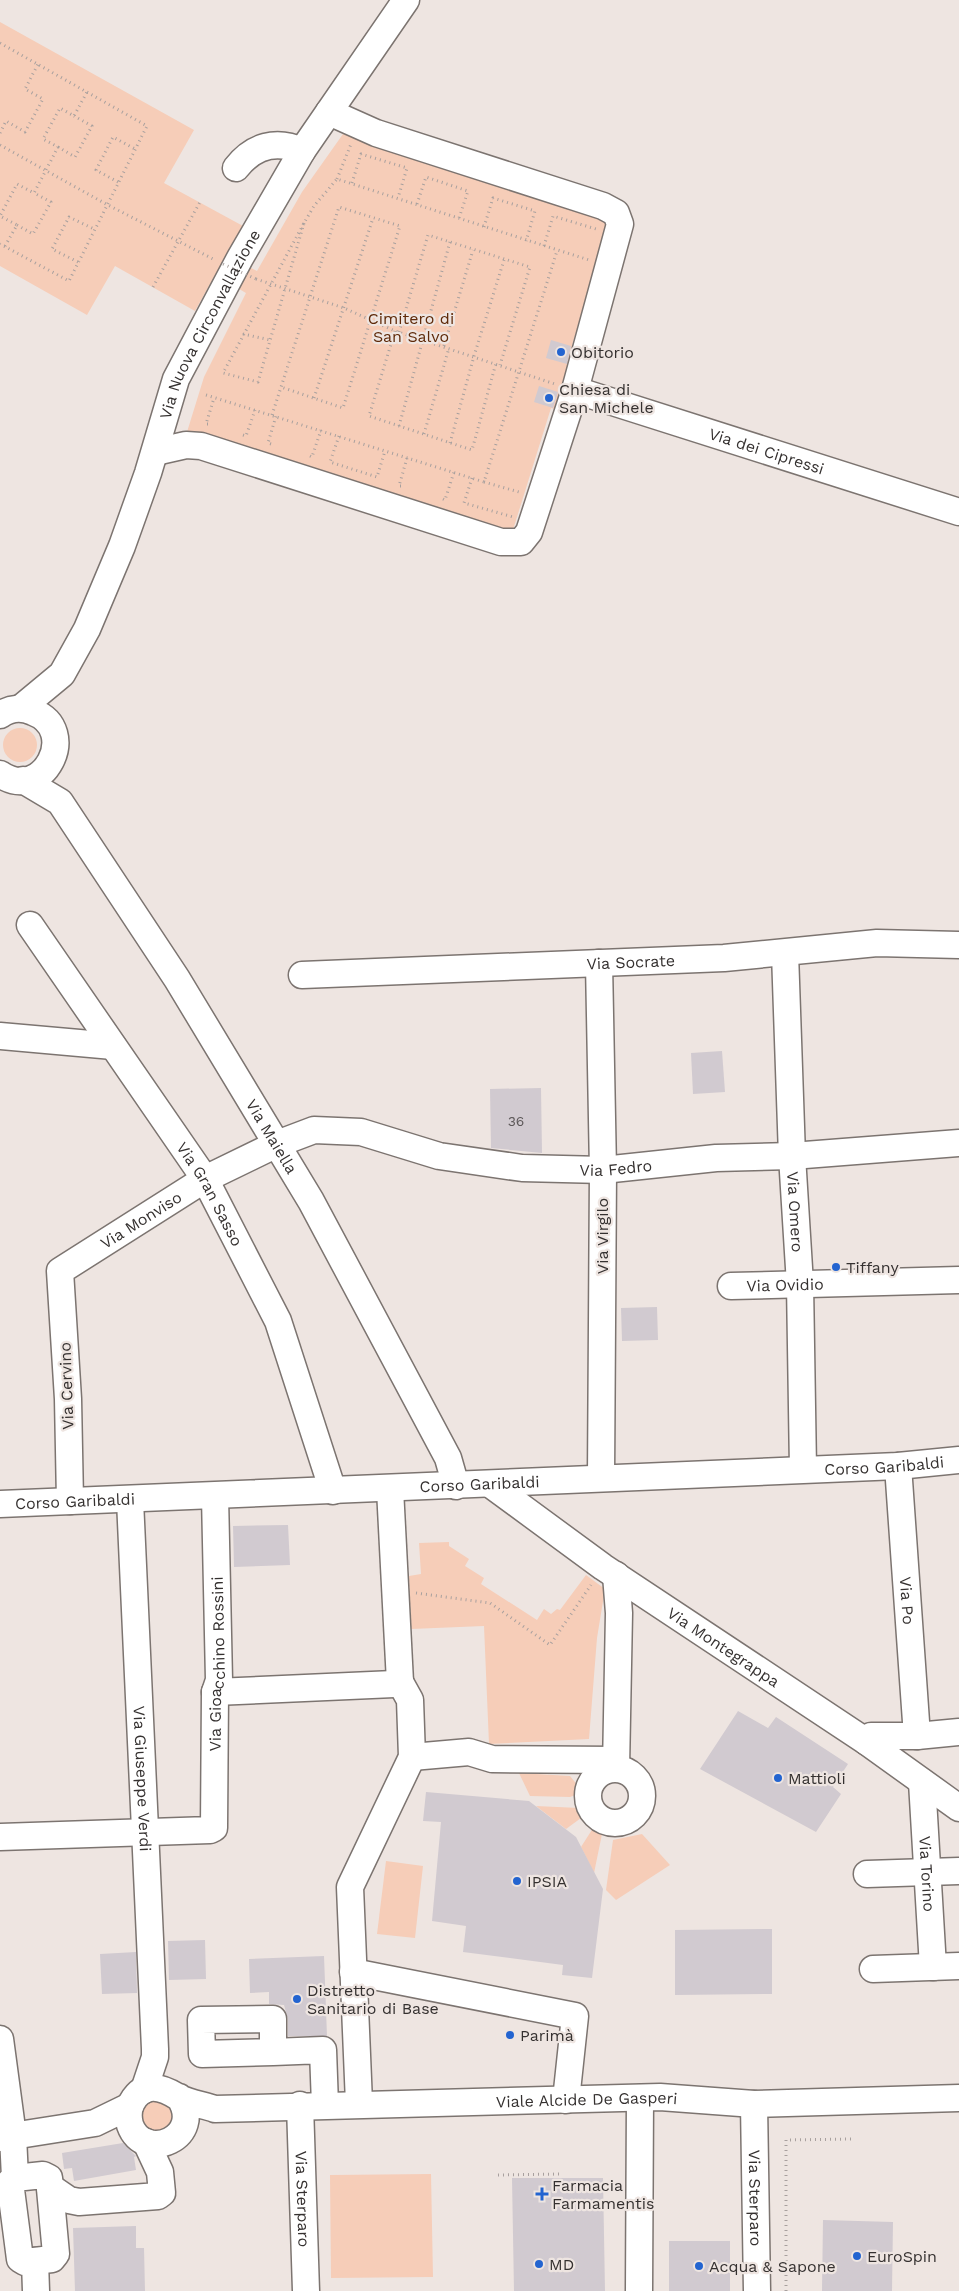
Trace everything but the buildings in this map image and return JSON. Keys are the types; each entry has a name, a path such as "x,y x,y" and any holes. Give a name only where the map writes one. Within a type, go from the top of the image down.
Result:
{"street":[{"name":"Via Nuova Circonvallazione","path":"55,746 62,674 86,628 122,546 155,452 181,367 302,151 406,0"},
{"path":"155,452 186,445 201,446 501,542 514,544 526,538 575,390 620,224 616,213 603,206 376,133 329,112"},
{"path":"236,168 246,155 276,144 287,144 302,151"},
{"name":"Via dei Cipressi","path":"575,390 959,512"},
{"name":"Via Nuova Circonvallazione","path":"9,709 62,674"},
{"path":"7,777 40,774 52,761 55,746 46,720 37,713 9,709"},
{"name":"Via Maiella","path":"55,746 60,802 177,979 312,1201 448,1458 456,1486"},
{"name":"Via Maiella","path":"7,777 60,802"},
{"name":"Via Gran Sasso","path":"30,925 205,1179 278,1321 333,1491"},
{"name":"Via Socrate","path":"302,975 724,958 878,943 959,945"},
{"name":"Via Omero","path":"785,953 792,1156 800,1284 803,1469"},
{"name":"Via Virgilo","path":"599,963 603,1170 601,1478"},
{"path":"0,1036 112,1046"},
{"name":"Via Fedro","path":"277,1144 314,1130 361,1132 439,1156 522,1168 603,1170 716,1158 792,1156 959,1143"},
{"name":"Via Monviso","path":"60,1272 205,1179 277,1144"},
{"name":"Via Cervino","path":"60,1272 68,1399 70,1501"},
{"name":"Via Ovidio","path":"731,1286 959,1280"},
{"name":"Corso Garibaldi","path":"0,1504 390,1489 898,1466 959,1460"},
{"name":"Via Po","path":"898,1466 917,1736"},
{"name":"Via Montegrappa","path":"490,1484 610,1571 867,1742 959,1808"},
{"path":"359,2103 350,1887 412,1757 410,1700 400,1682 390,1489"},
{"name":"Via Gioacchino Rossini","path":"146,1832 210,1830 215,1825 215,1692 218,1680 215,1496"},
{"name":"Via Giuseppe Verdi","path":"15,2178 46,2175 50,2187 69,2200 79,2202 158,2196 162,2192 130,1500"},
{"path":"412,1757 469,1752 492,1759 616,1764 619,1613 610,1571"},
{"path":"215,1692 394,1684 400,1682"},
{"path":"867,1742 872,1736 917,1736 959,1732"},
{"path":"894,1761 917,1736"},
{"name":"Via Torino","path":"922,1782 929,1872 933,1967"},
{"path":"0,1837 146,1832"},
{"path":"867,1874 959,1871"},
{"path":"873,1969 959,1966"},
{"path":"353,1972 575,2016 566,2100"},
{"path":"0,2039 6,2137 15,2178 10,2182 20,2259 25,2262 55,2257 50,2187"},
{"name":"Via Sterparo","path":"274,2052 323,2050 313,2105 306,2291"},
{"path":"639,2291 640,2098"},
{"name":"Viale Alcide De Gasperi","path":"157,2115 215,2109 359,2103 640,2098 754,2104 959,2098"},
{"name":"Via Sterparo","path":"754,2104 757,2291"},
{"path":"6,2137 157,2115"},
{"path":"54,2232 61,2215 79,2202"},
{"path":"35,2261 36,2291"}],"path":[{"path":"0,43 147,126 69,280 0,244"},
{"path":"0,133 6,122 25,132 43,99 25,90 38,64"},
{"path":"74,116 87,92"},
{"path":"60,108 92,126 75,157 58,147 43,139 60,108"},
{"path":"118,182 96,170 113,137 135,149"},
{"path":"304,223 258,382 223,373 304,223 314,206 337,179 353,138"},
{"path":"0,145 106,204 256,279 344,308 397,331 575,390"},
{"path":"34,193 58,147"},
{"path":"352,183 361,154 407,168 398,198"},
{"path":"417,204 426,177 443,182 468,191 459,218"},
{"path":"337,179 557,251 592,260"},
{"path":"17,184 34,193 51,202 33,234 0,216 17,184"},
{"path":"484,227 493,198 535,211 526,241"},
{"path":"152,287 200,202"},
{"path":"276,446 268,443 281,387 339,207 400,226 343,408 281,387"},
{"path":"544,246 553,216 601,230"},
{"path":"78,262 52,249 69,217 94,229"},
{"path":"314,398 373,218"},
{"path":"5,246 16,225"},
{"path":"428,235 450,242 530,268 472,450 369,416 428,235"},
{"path":"399,426 450,242"},
{"path":"444,346 473,250"},
{"path":"484,482 517,370 557,251"},
{"path":"450,442 504,260"},
{"path":"243,334 270,340"},
{"path":"424,434 449,348"},
{"path":"206,395 521,493"},
{"path":"214,398 206,424 214,426"},
{"path":"238,434 246,436 255,410"},
{"path":"303,454 312,457 320,430"},
{"path":"339,436 330,462 377,477 385,451"},
{"path":"408,458 399,486 408,489"},
{"path":"436,497 445,500 454,472"},
{"path":"472,478 464,503 513,518"},
{"path":"395,1590 490,1603 550,1645 610,1571"},
{"path":"786,2291 786,2140 852,2139"},
{"path":"498,2175 561,2174"}],"green space":[{"name":"Cimitero di San Salvo","path":"0,22 194,130 164,183 243,226 227,256 257,271 302,192 343,134 611,220 572,345 576,347 565,412 551,408 512,533 187,432 204,377 246,293 215,275 195,311 115,266 87,315 0,266"},
{"path":"20,728 27,729 32,733 36,738 36,752 32,757 27,761 20,762 13,761 8,757 4,752 3,745 4,738 8,733 13,729"},
{"path":"449,1542 449,1546 469,1559 465,1566 484,1578 481,1584 537,1620 544,1609 551,1614 557,1609 560,1610 586,1575 605,1589 597,1638 589,1739 489,1744 484,1626 411,1629 409,1576 421,1574 419,1543"},
{"path":"519,1773 570,1776 583,1792 570,1797 530,1796"},
{"path":"536,1806 579,1808 581,1818 566,1829"},
{"path":"595,1825 597,1833 602,1834 594,1873 581,1847"},
{"path":"642,1834 670,1865 616,1900 606,1890 613,1840"},
{"path":"386,1861 423,1866 415,1938 377,1934"},
{"path":"153,2097 173,2107 173,2124 158,2133 143,2127 139,2112"},
{"path":"431,2174 433,2277 331,2278 330,2175"}],"place":[{"name":"Obitorio","path":"561,352"},
{"name":"Chiesa di San Michele","path":"549,398"},
{"name":"Tiffany","path":"836,1267"},
{"name":"Mattioli","path":"778,1778"},
{"name":"IPSIA","path":"517,1881"},
{"name":"Distretto Sanitario di Base","path":"297,1999"},
{"name":"Parimà","path":"510,2035"},
{"name":"Farmacia Farmamentis","path":"542,2194"},
{"name":"EuroSpin","path":"857,2256"},
{"name":"MD","path":"539,2264"},
{"name":"Acqua & Sapone","path":"699,2266"}]}
